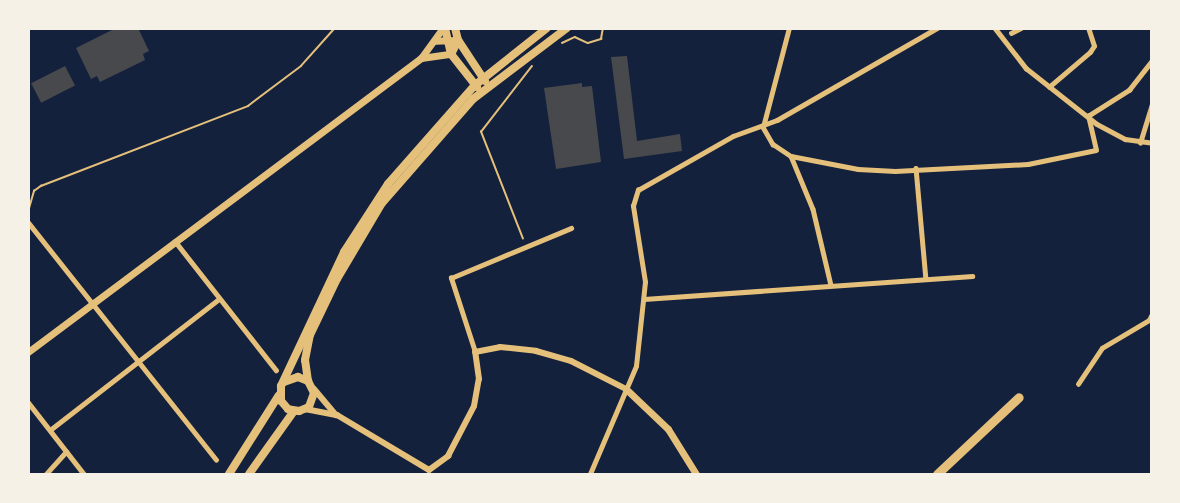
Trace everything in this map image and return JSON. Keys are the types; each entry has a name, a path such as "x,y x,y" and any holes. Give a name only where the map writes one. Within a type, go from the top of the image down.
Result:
{"highway":[{"path":"937,474 1019,397"}],"main road":[{"path":"444,28 451,54 474,86 485,88"},
{"path":"28,352 422,58 444,28"},
{"path":"455,28 458,40 485,75 485,88"},
{"path":"230,474 279,395 323,292 373,205 413,153 474,86 547,28"},
{"path":"279,395 284,406 294,411 305,410 312,403 313,388 308,381 305,360 310,335 360,238 419,156 485,88 567,28"},
{"path":"435,41 458,40"},
{"path":"451,54 458,40"},
{"path":"422,58 451,54"},
{"path":"284,382 298,376 308,381"},
{"path":"626,388 668,429 696,474"},
{"path":"249,474 294,411"}],"street":[{"path":"789,28 763,127 773,144 791,156 867,170 1028,164 1096,150 1088,116"},
{"path":"590,474 636,366 644,299 635,196 643,186 733,136 763,127 927,31 937,28"},
{"path":"995,28 1026,68 1088,116 1117,136 1152,144"},
{"path":"1011,33 1021,28"},
{"path":"1049,87 1094,46 1088,28"},
{"path":"1088,116 1129,90 1152,61"},
{"path":"1138,142 1152,104"},
{"path":"791,156 813,209 831,285"},
{"path":"916,168 926,279"},
{"path":"28,222 216,459"},
{"path":"313,388 337,415 429,470 448,456 474,406 479,379 475,351 452,278 571,228"},
{"path":"175,241 276,370"},
{"path":"644,299 972,276"},
{"path":"50,430 219,299"},
{"path":"1078,384 1102,348 1149,320 1152,314"},
{"path":"475,351 500,347 536,351 571,361 626,388"},
{"path":"28,402 84,474"},
{"path":"305,410 337,415"},
{"path":"46,474 66,452"}],"path":[{"path":"28,212 34,191 41,186 248,106 301,66 335,28"},
{"path":"556,48 575,37 588,43 601,39 603,28"},
{"path":"524,244 481,132 533,65"}],"building":[{"path":"116,28 138,28 149,51 143,54 145,60 100,82 97,76 91,79 76,48"},
{"path":"627,56 637,141 680,134 682,151 624,159 611,57"},
{"path":"65,66 75,86 41,103 31,83"},
{"path":"582,83 582,87 592,86 601,162 556,169 544,88"}]}
